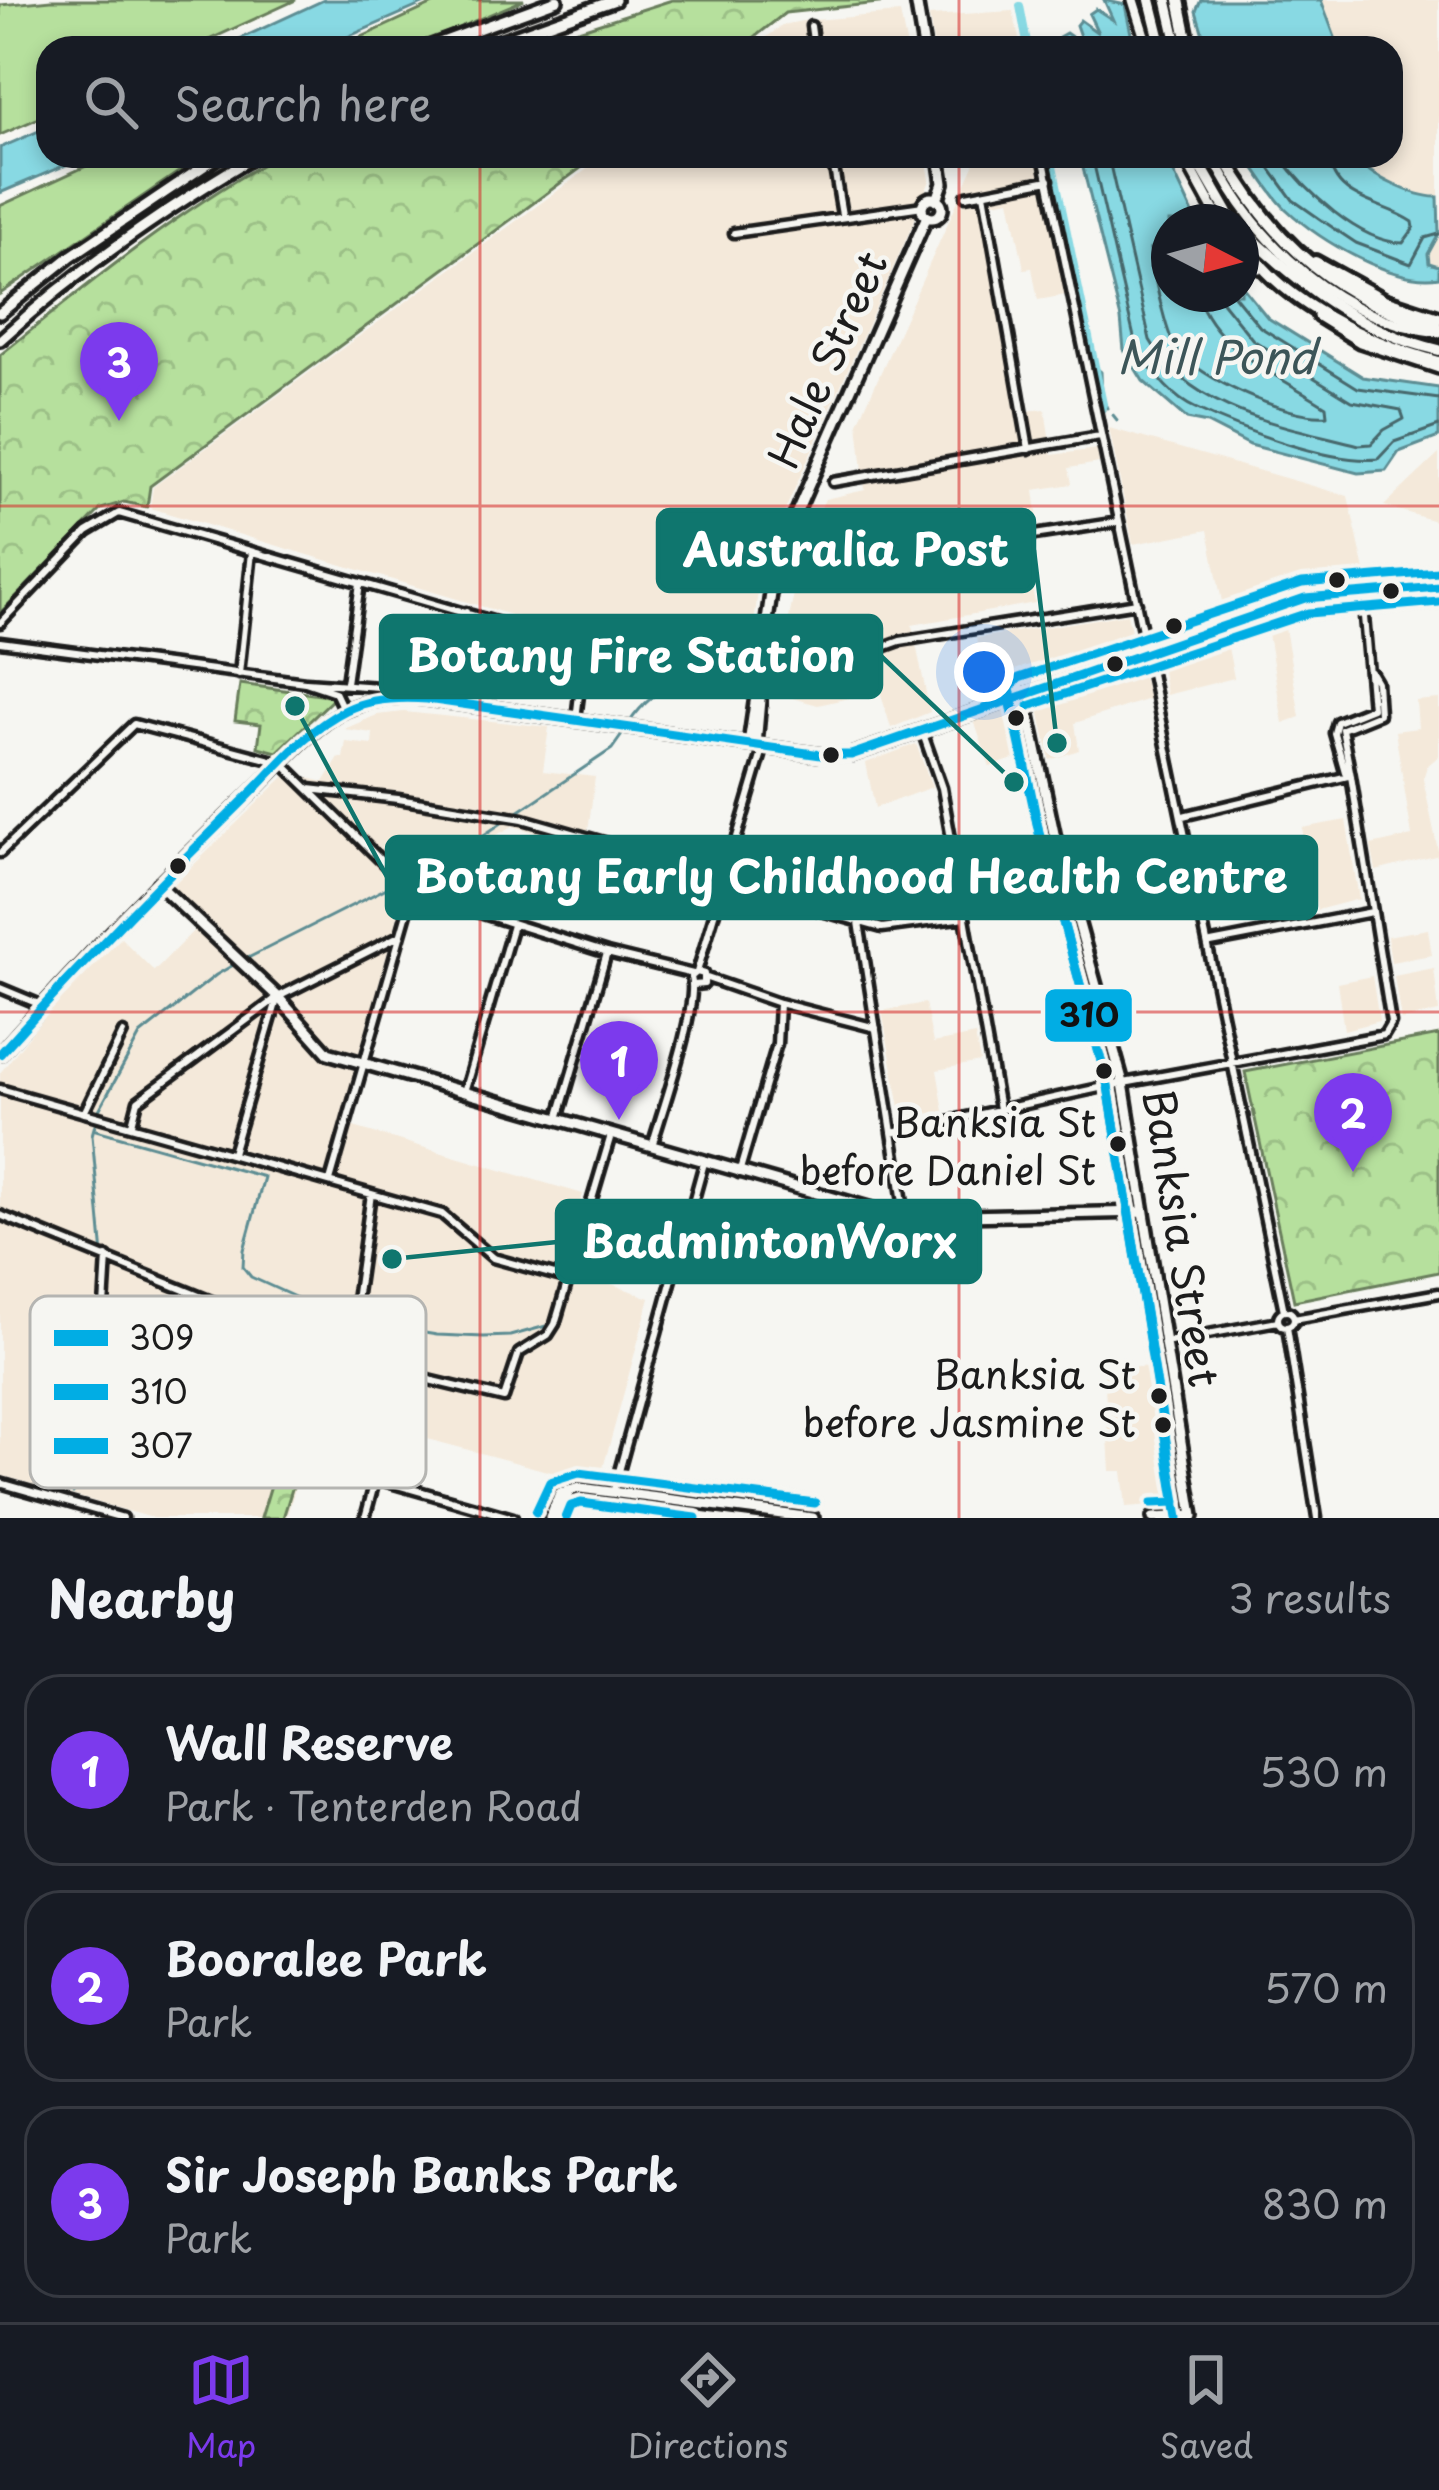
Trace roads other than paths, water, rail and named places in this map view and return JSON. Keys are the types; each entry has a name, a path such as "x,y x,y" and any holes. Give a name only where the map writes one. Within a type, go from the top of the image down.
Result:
{"highway":[{"path":"1150,0 1159,36"},
{"path":"1179,0 1186,36"},
{"path":"1202,168 1221,204"},
{"path":"1231,168 1265,218 1323,276 1370,305 1439,330"},
{"path":"1259,248 1339,310 1439,350"},
{"path":"1302,254 1384,300 1439,318"},
{"path":"1259,255 1282,282 1332,319 1439,365"}],"main road":[{"path":"459,36 557,0"},
{"path":"513,36 615,0"},
{"path":"916,0 922,36"},
{"path":"1132,0 1144,36"},
{"path":"1167,0 1175,36"},
{"path":"0,313 125,218 201,168"},
{"path":"0,340 101,259 237,168"},
{"path":"925,211 928,199 937,200 943,183 941,168"},
{"path":"1193,168 1218,204"},
{"path":"1220,168 1252,220 1302,271 1359,308 1407,326 1439,330"},
{"name":"Hale Street","path":"756,745 763,698 761,672 785,539 925,211 940,213 937,200"},
{"path":"1259,266 1287,293 1360,342 1439,365"},
{"path":"1,1052 158,884 283,763 344,711 375,700 402,696 454,702 851,755 1305,598 1439,587"},
{"name":"Banksia Street","path":"1024,692 1055,838 1123,1083 1194,1517"},
{"path":"158,884 278,997 328,1052 739,1173 905,1216 1144,1212"},
{"path":"554,1518 569,1492 580,1489 715,1511 813,1518"},
{"path":"1153,1518 1194,1517"}],"street":[{"path":"811,26 812,36"},
{"path":"834,168 842,215"},
{"path":"1046,168 1284,1311 1294,1319"},
{"path":"966,196 1049,180"},
{"path":"984,193 1029,450"},
{"path":"734,233 842,215 925,211"},
{"path":"833,482 1100,436"},
{"path":"0,622 88,532 119,513 579,646 584,654 575,719"},
{"path":"781,567 797,570 1119,522"},
{"path":"239,674 253,551"},
{"path":"346,683 360,584"},
{"path":"893,1133 1123,1083 1384,1035 1391,1023 1342,729 1379,713 1361,591"},
{"path":"761,672 867,653 900,640 1137,603"},
{"path":"454,702 466,612"},
{"path":"0,642 305,682 346,683 402,696"},
{"path":"305,682 335,692 344,711"},
{"path":"1,851 134,724 283,763 413,892 779,1004 876,1028"},
{"path":"921,729 942,788 999,1109"},
{"path":"652,1148 726,880 756,745"},
{"path":"1183,816 1351,776"},
{"path":"308,789 523,819 882,928 965,917"},
{"path":"330,1181 413,892"},
{"path":"1210,943 1372,912"},
{"path":"859,922 905,1216"},
{"path":"464,1092 513,925"},
{"path":"131,1126 137,1101 278,997 398,937"},
{"path":"558,1119 607,953"},
{"path":"0,988 41,1005"},
{"path":"232,1154 278,997"},
{"path":"739,1173 777,1044 779,1004"},
{"path":"84,1112 123,1033"},
{"path":"0,1089 442,1214 493,1258 569,1279"},
{"path":"426,1379 504,1398 519,1353 548,1335 555,1324 611,1136"},
{"path":"613,1493 704,1163"},
{"path":"357,1296 371,1194"},
{"path":"0,1215 201,1296"},
{"path":"105,1296 107,1257"},
{"path":"1287,1327 1294,1319 1439,1293"},
{"path":"1278,1321 1284,1311"},
{"path":"1165,1342 1278,1321 1287,1327 1317,1518"},
{"path":"0,1483 122,1518"},
{"path":"365,1518 373,1488"},
{"path":"408,1488 513,1518"}],"water":[{"path":"324,0 432,0 350,36 246,36"},
{"path":"1104,0 1125,5 1131,36 1080,36 1076,25 1080,20 1098,33 1089,14 1096,9 1113,20"},
{"path":"1201,0 1321,0 1334,36 1203,36 1196,11"},
{"path":"36,132 36,168 59,168 0,193 0,148"},
{"name":"Mill Pond","path":"1083,168 1172,168 1189,204 1151,204 1151,312 1259,312 1259,307 1268,318 1363,377 1439,388 1439,437 1399,452 1386,471 1358,473 1250,445 1207,423 1187,419 1143,381 1124,350 1121,319"},
{"path":"1254,168 1366,168 1392,184 1438,197 1439,234 1428,254 1429,263 1439,266 1439,277 1400,274 1358,258 1317,234 1270,191"}],"waterway":[{"path":"1020,6 1026,36"},
{"path":"1054,168 1103,404 1100,412"},
{"path":"1095,367 1101,372 1107,408"},
{"path":"1103,404 1104,410"},
{"path":"1113,415 1117,420"},
{"path":"629,723 670,685 704,669 759,654"},
{"path":"244,960 460,851 612,749 624,732"},
{"path":"104,1267 92,1135 99,1110 140,1035 235,964"},
{"path":"96,1130 264,1177 243,1267 251,1277 293,1296"},
{"path":"426,1333 510,1336 546,1326"},
{"path":"73,1493 74,1488"}],"place":[{"name":"Sir Joseph Banks Park","path":"119,421"},
{"name":"Botany Early Childhood Health Centre","path":"295,706"},
{"name":"Australia Post","path":"1057,743"},
{"name":"Botany Fire Station","path":"1014,782"},
{"name":"Wall Reserve","path":"619,1120"},
{"name":"Banksia St before Daniel St","path":"1118,1144"},
{"name":"Booralee Park","path":"1353,1172"},
{"name":"BadmintonWorx","path":"392,1259"},
{"name":"Banksia St before Jasmine St","path":"1159,1396"}]}
